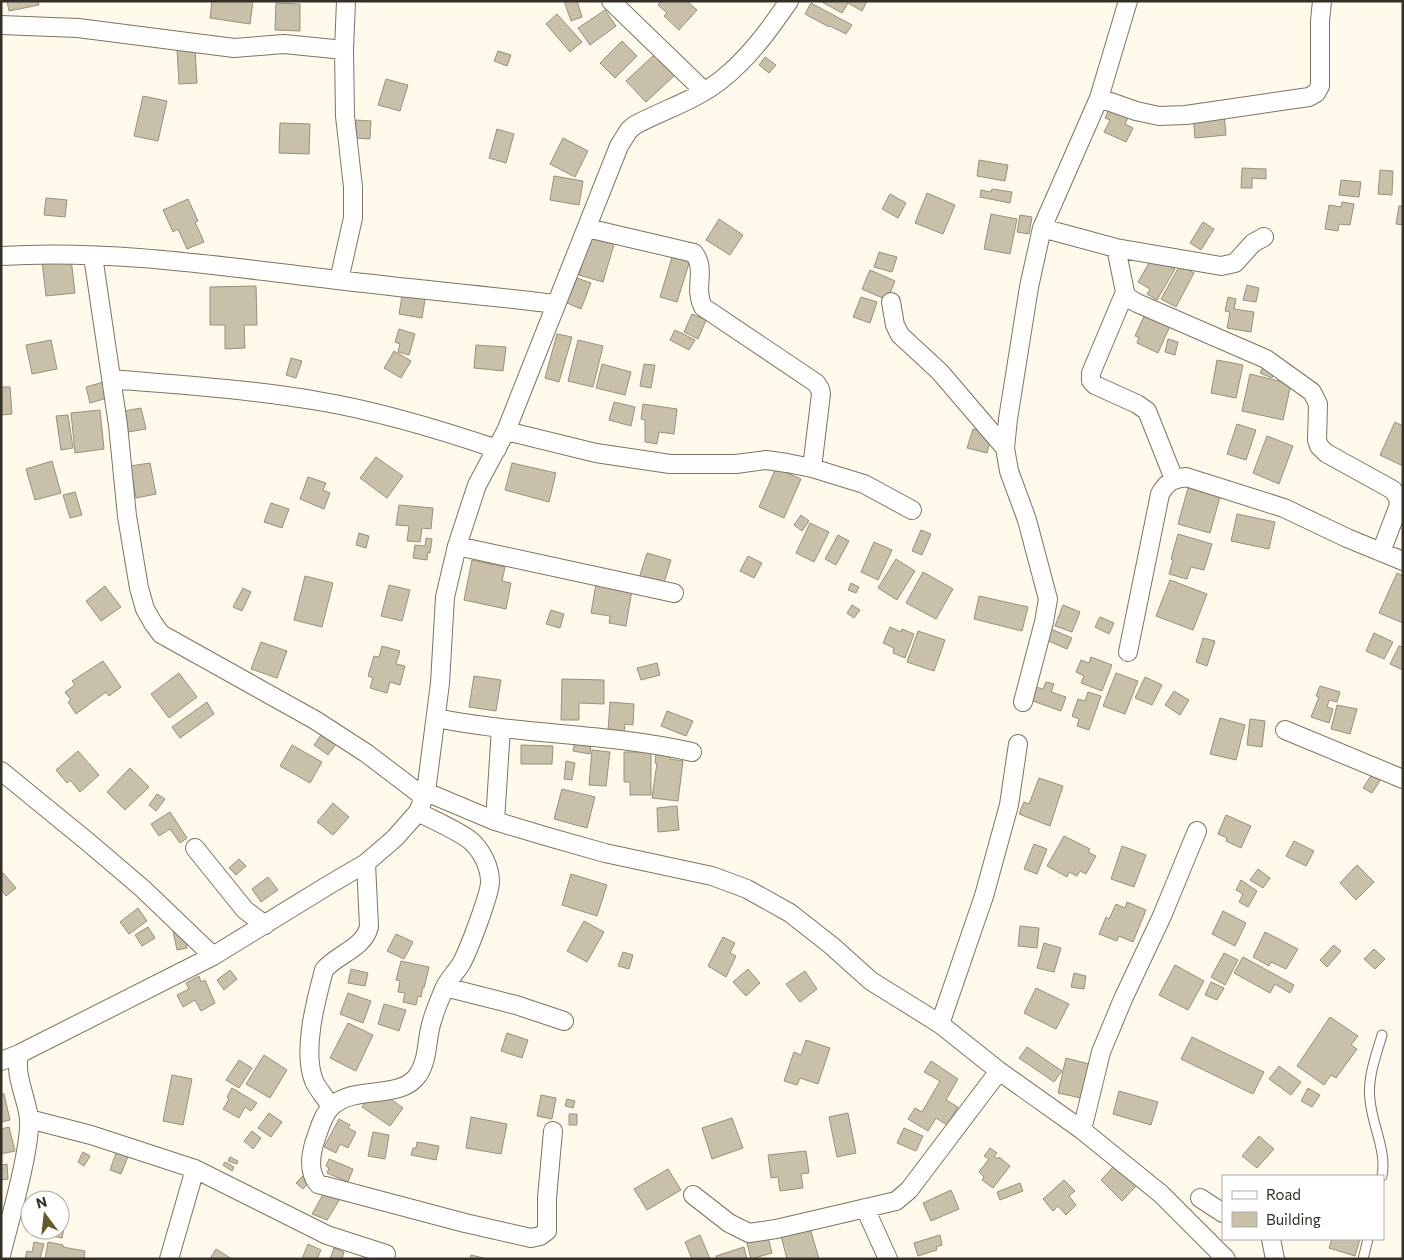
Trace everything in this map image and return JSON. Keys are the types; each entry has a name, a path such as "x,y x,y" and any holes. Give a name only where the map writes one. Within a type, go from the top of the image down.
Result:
{"street":[{"path":"339,280 353,218 353,187 345,116 344,50 346,1"},
{"path":"611,1 704,91"},
{"path":"1,1061 19,1054 213,956 366,863 395,838 423,800 440,683 445,597 457,546 477,485 506,431 619,146 629,130 643,120 721,81 765,36 789,1"},
{"path":"1023,702 1044,622 1048,599 1027,520 1009,471 1005,448 1008,419 1029,287 1042,228 1099,98 1128,1"},
{"path":"1099,98 1136,111 1159,116 1195,114 1308,97 1316,93 1320,86 1320,20 1322,1"},
{"path":"1,25 78,28 234,48 284,44 344,50"},
{"path":"587,228 694,253 699,260 701,269 699,297 703,307 809,379 820,389 812,468"},
{"path":"1042,228 1116,248 1221,266 1235,263 1253,243 1264,237"},
{"path":"1116,248 1125,292 1128,297 1137,303 1266,359 1312,392 1318,404 1317,440 1319,446 1326,453 1393,490 1398,498 1399,505 1381,552"},
{"path":"2,252 224,265 556,304"},
{"path":"93,256 118,425 127,516 139,588 145,609 153,623 162,634 315,720 366,753 470,840 480,852 487,866 490,882 482,908 462,963 445,987 431,1021 426,1058 417,1076 399,1088 358,1093 331,1107 325,1117 312,1152 311,1168 314,1178 318,1184 465,1223 531,1238 540,1236 547,1231 547,1198 553,1131"},
{"path":"1125,292 1090,373 1092,381 1095,385 1137,404 1147,412 1174,479"},
{"path":"891,302 895,325 900,335 940,372 1005,448"},
{"path":"110,379 248,392 318,401 438,429 497,449"},
{"path":"506,431 596,453 670,464 736,464 766,460 812,468 864,484 912,510"},
{"path":"1128,652 1160,494 1166,484 1174,479 1186,477 1284,508 1347,538 1403,561"},
{"path":"457,546 674,593"},
{"path":"436,718 470,725 525,729 663,746 692,752"},
{"path":"495,821 501,728"},
{"path":"1285,730 1403,779"},
{"path":"940,1024 984,896 1009,806 1018,744"},
{"path":"1,772 142,888 213,956"},
{"path":"423,800 605,853 712,876 747,889 790,912 832,946 871,982 940,1024 999,1071 1082,1130 1161,1194 1226,1259"},
{"path":"1082,1130 1101,1052 1123,999 1162,916 1197,831"},
{"path":"194,848 245,910 265,924"},
{"path":"331,1107 315,1082 309,1063 310,1044 324,970 330,963 358,944 366,936 369,928 366,863"},
{"path":"445,987 516,1004 564,1021"},
{"path":"1,1255 22,1174 28,1137 29,1119 19,1073 19,1054"},
{"path":"693,1195 729,1223 749,1233 776,1229 896,1201 909,1190 999,1071"},
{"path":"29,1119 91,1135 195,1169 327,1235 386,1254"},
{"path":"169,1259 195,1169"},
{"path":"1200,1198 1222,1213"},
{"path":"865,1208 888,1259"},
{"path":"1270,1240 1276,1259"}],"lane":[{"path":"1382,1035 1370,1077 1370,1099 1382,1155 1382,1175"},
{"path":"1363,1259 1368,1240"}],"building":[{"path":"7,1 38,1 39,5 9,11"},
{"path":"212,1 253,1 250,24 210,18"},
{"path":"564,1 577,1 582,17 571,21"},
{"path":"661,1 687,1 697,10 679,30 664,16 667,13 658,5"},
{"path":"820,1 867,1 862,11 848,3 842,13"},
{"path":"276,3 300,4 300,31 275,30"},
{"path":"811,3 852,25 846,34 805,14"},
{"path":"605,10 616,26 590,45 578,28"},
{"path":"557,14 582,42 570,52 546,24"},
{"path":"622,41 637,56 615,78 600,63"},
{"path":"195,48 197,83 179,84 177,49"},
{"path":"498,51 511,55 507,66 494,61"},
{"path":"655,54 675,75 646,102 626,81"},
{"path":"765,57 776,65 769,73 759,65"},
{"path":"386,79 408,85 400,111 378,105"},
{"path":"143,96 167,101 158,141 134,136"},
{"path":"1110,107 1129,116 1125,124 1133,128 1126,142 1104,132 1110,120 1105,118"},
{"path":"1224,112 1226,135 1195,138 1193,115"},
{"path":"356,120 371,121 370,139 355,138"},
{"path":"280,123 310,124 309,154 279,153"},
{"path":"497,129 514,134 506,163 489,158"},
{"path":"563,138 588,151 575,177 550,164"},
{"path":"979,160 1008,165 1005,181 977,176"},
{"path":"1242,168 1266,169 1266,179 1252,178 1252,188 1241,188"},
{"path":"1380,170 1393,171 1392,195 1378,194"},
{"path":"554,176 583,181 579,205 550,200"},
{"path":"1341,180 1361,182 1359,197 1339,195"},
{"path":"992,189 1012,192 1010,203 980,197 981,190 991,192"},
{"path":"927,193 955,205 943,234 915,223"},
{"path":"890,194 906,203 898,218 882,209"},
{"path":"46,198 67,200 65,217 44,215"},
{"path":"188,199 198,221 195,222 204,242 187,249 178,229 173,232 163,210"},
{"path":"1342,202 1354,204 1350,225 1339,224 1338,231 1325,229 1329,205 1341,207"},
{"path":"1399,206 1403,206 1403,225 1396,224"},
{"path":"991,214 1017,219 1010,254 984,249"},
{"path":"1020,215 1032,217 1029,234 1017,232"},
{"path":"719,219 743,235 730,255 706,240"},
{"path":"1203,222 1214,229 1201,250 1190,243"},
{"path":"591,234 615,241 603,282 579,275"},
{"path":"674,251 691,257 677,302 660,297"},
{"path":"879,252 897,257 892,272 874,267"},
{"path":"1153,256 1175,269 1157,300 1147,294 1150,289 1138,282"},
{"path":"71,258 75,293 46,296 42,261"},
{"path":"1180,265 1194,273 1176,307 1161,299"},
{"path":"870,270 895,281 887,300 862,289"},
{"path":"577,278 591,283 581,309 567,303"},
{"path":"1247,285 1259,288 1256,302 1243,300"},
{"path":"256,286 257,325 244,325 245,348 225,349 225,325 210,325 210,287"},
{"path":"403,290 426,294 422,318 399,314"},
{"path":"861,297 877,302 870,323 853,317"},
{"path":"1228,297 1236,299 1234,309 1254,312 1251,332 1227,328 1230,312 1225,311"},
{"path":"692,314 706,320 698,339 684,332"},
{"path":"1145,314 1170,326 1158,353 1137,343 1139,337 1135,336"},
{"path":"399,329 415,334 409,355 398,352 400,344 395,342"},
{"path":"675,330 695,340 689,350 670,340"},
{"path":"557,334 572,337 559,382 545,378"},
{"path":"1168,339 1178,342 1175,355 1165,352"},
{"path":"51,340 57,369 32,374 26,345"},
{"path":"578,340 603,346 593,387 568,381"},
{"path":"476,345 506,347 503,371 474,368"},
{"path":"394,351 411,361 401,378 384,368"},
{"path":"291,358 302,361 296,378 286,375"},
{"path":"1217,360 1243,365 1236,398 1211,393"},
{"path":"1265,363 1276,367 1272,378 1260,373"},
{"path":"602,364 631,372 625,395 596,388"},
{"path":"644,364 655,365 651,388 640,386"},
{"path":"1250,374 1291,384 1283,420 1242,411"},
{"path":"107,381 111,397 90,403 86,387"},
{"path":"1,387 10,387 12,414 1,415"},
{"path":"614,402 635,407 631,426 609,420"},
{"path":"643,404 677,409 674,434 659,432 657,444 645,442 645,420 641,419"},
{"path":"141,408 146,429 128,432 124,411"},
{"path":"100,410 104,449 75,453 71,413"},
{"path":"68,415 73,448 61,450 56,416"},
{"path":"1395,422 1403,426 1403,466 1380,455"},
{"path":"1237,424 1256,430 1246,460 1227,454"},
{"path":"973,429 992,434 987,453 967,448"},
{"path":"1267,436 1293,446 1279,484 1253,473"},
{"path":"376,457 403,476 387,498 360,478"},
{"path":"52,461 61,493 35,500 26,469"},
{"path":"150,463 156,494 136,498 130,466"},
{"path":"512,463 556,473 549,502 505,490"},
{"path":"776,468 801,479 784,518 759,507"},
{"path":"308,477 326,483 323,490 330,493 324,509 300,499"},
{"path":"1188,488 1220,497 1210,533 1178,524"},
{"path":"75,492 82,515 70,518 63,495"},
{"path":"271,503 289,509 282,528 264,522"},
{"path":"399,505 433,508 431,529 422,528 420,542 407,541 409,526 396,525"},
{"path":"1237,514 1275,522 1269,549 1231,541"},
{"path":"801,515 809,521 802,531 794,525"},
{"path":"810,523 829,532 814,562 796,553"},
{"path":"921,530 931,534 922,555 912,551"},
{"path":"359,533 369,536 366,548 356,545"},
{"path":"1178,534 1212,544 1204,570 1191,567 1187,579 1169,574"},
{"path":"838,535 849,541 836,565 825,559"},
{"path":"426,538 432,539 427,560 413,558 415,545 425,546"},
{"path":"874,542 892,550 878,580 861,572"},
{"path":"647,553 671,560 664,583 639,578"},
{"path":"748,556 762,563 754,578 740,571"},
{"path":"896,559 915,571 897,600 878,588"},
{"path":"472,560 505,567 502,581 511,583 506,609 464,600"},
{"path":"923,572 953,589 936,619 906,603"},
{"path":"1397,573 1403,576 1403,623 1379,613"},
{"path":"305,576 333,583 322,627 294,620"},
{"path":"1170,580 1207,594 1193,630 1156,616"},
{"path":"851,583 859,587 856,593 848,590"},
{"path":"596,584 632,590 626,626 609,623 610,616 591,613"},
{"path":"389,585 410,590 402,621 381,616"},
{"path":"105,586 121,607 101,621 86,601"},
{"path":"243,588 251,592 242,611 233,607"},
{"path":"979,596 1028,607 1022,631 974,619"},
{"path":"852,605 860,610 854,618 847,613"},
{"path":"1063,605 1080,612 1072,632 1055,626"},
{"path":"551,610 564,614 560,628 546,624"},
{"path":"1100,617 1114,623 1109,634 1095,627"},
{"path":"890,627 901,632 902,629 914,634 905,658 893,653 894,648 883,643"},
{"path":"1051,629 1072,638 1067,649 1046,640"},
{"path":"918,631 945,640 934,671 907,662"},
{"path":"1374,633 1393,642 1384,659 1366,651"},
{"path":"1203,638 1215,641 1207,666 1196,662"},
{"path":"261,642 287,651 277,678 251,669"},
{"path":"382,646 400,651 396,664 405,666 400,685 390,682 387,693 370,688 373,678 368,676 374,656 379,657"},
{"path":"1399,646 1403,647 1403,670 1390,664"},
{"path":"1091,657 1112,665 1102,691 1081,683 1084,676 1076,672 1081,660 1089,663"},
{"path":"103,661 121,687 109,696 106,692 76,714 68,702 71,700 65,692 75,685 72,681"},
{"path":"657,663 660,675 641,680 637,668"},
{"path":"179,673 197,697 169,718 151,694"},
{"path":"1116,673 1138,681 1125,714 1103,706"},
{"path":"474,676 501,680 496,711 469,707"},
{"path":"1145,677 1162,685 1152,705 1135,698"},
{"path":"562,679 604,680 604,704 579,703 579,720 561,720"},
{"path":"1046,682 1054,684 1051,692 1066,697 1061,711 1027,699 1032,686 1043,689"},
{"path":"1320,686 1340,692 1337,702 1329,700 1327,707 1333,709 1329,723 1311,717 1319,697 1316,696"},
{"path":"1174,691 1189,700 1180,715 1165,705"},
{"path":"1088,692 1101,696 1089,730 1077,726 1079,719 1072,716 1078,699 1085,701"},
{"path":"207,702 214,714 180,738 172,727"},
{"path":"610,702 634,704 633,725 625,724 624,732 608,731"},
{"path":"1337,705 1357,709 1350,734 1331,729"},
{"path":"667,711 693,721 686,736 661,726"},
{"path":"1220,718 1245,725 1236,760 1210,754"},
{"path":"1250,719 1265,721 1262,747 1247,745"},
{"path":"323,732 337,743 328,755 314,745"},
{"path":"575,741 591,743 590,754 573,751"},
{"path":"292,745 322,762 310,783 280,766"},
{"path":"521,745 553,746 552,764 521,764"},
{"path":"592,750 610,752 606,786 589,785"},
{"path":"78,751 99,775 80,792 70,780 67,783 56,770"},
{"path":"624,752 651,752 651,795 630,795 630,782 624,782"},
{"path":"656,753 671,755 670,759 683,761 678,801 652,798 657,763 655,763"},
{"path":"566,761 575,763 572,780 564,779"},
{"path":"130,768 149,787 125,810 107,792"},
{"path":"1374,771 1383,776 1372,793 1363,788"},
{"path":"1039,778 1063,786 1050,826 1019,814 1024,802 1029,804"},
{"path":"562,789 595,797 587,828 554,819"},
{"path":"157,794 165,799 156,811 149,805"},
{"path":"333,803 349,817 333,835 317,822"},
{"path":"677,806 679,830 658,832 657,808"},
{"path":"170,812 187,838 180,843 170,829 159,836 151,824"},
{"path":"1226,815 1251,826 1241,848 1226,841 1227,838 1218,834"},
{"path":"1064,836 1090,849 1088,852 1096,856 1086,874 1080,871 1077,876 1069,872 1067,877 1047,866"},
{"path":"1294,841 1314,851 1306,866 1286,856"},
{"path":"1034,844 1047,849 1037,874 1024,869"},
{"path":"1122,846 1146,855 1134,887 1111,879"},
{"path":"239,859 246,866 236,875 229,868"},
{"path":"1357,865 1374,882 1356,900 1340,883"},
{"path":"1258,869 1270,878 1263,888 1250,880"},
{"path":"3,873 16,888 6,896 1,890 1,874"},
{"path":"571,874 607,885 597,916 562,905"},
{"path":"268,877 278,890 261,902 252,889"},
{"path":"1241,880 1257,891 1248,907 1239,902 1243,894 1236,890"},
{"path":"1127,902 1146,910 1133,942 1119,936 1117,941 1099,934 1106,917 1109,919 1116,904 1125,908"},
{"path":"138,908 147,921 129,934 120,922"},
{"path":"1223,911 1246,923 1235,946 1212,934"},
{"path":"584,921 604,932 587,962 567,951"},
{"path":"1020,926 1039,928 1037,948 1018,946"},
{"path":"148,927 155,938 142,946 135,935"},
{"path":"183,929 187,948 177,950 173,931"},
{"path":"1265,932 1298,949 1286,969 1271,962 1269,966 1253,957"},
{"path":"396,934 413,942 404,959 387,951"},
{"path":"723,937 735,943 730,953 736,956 726,977 708,966"},
{"path":"1044,943 1061,948 1054,972 1037,968"},
{"path":"1334,945 1341,951 1327,967 1320,960"},
{"path":"1374,949 1385,959 1375,969 1364,959"},
{"path":"623,952 633,955 629,969 618,966"},
{"path":"1224,953 1238,960 1225,985 1211,977"},
{"path":"1243,957 1294,985 1290,993 1275,984 1270,993 1234,973"},
{"path":"401,961 429,967 421,997 418,996 416,1005 403,1002 405,993 398,992 400,981 396,980"},
{"path":"1175,965 1204,981 1188,1010 1159,995"},
{"path":"351,969 368,973 365,986 348,983"},
{"path":"748,969 760,983 746,996 733,982"},
{"path":"230,970 237,979 224,990 217,980"},
{"path":"805,971 817,989 800,1002 786,984"},
{"path":"1074,973 1086,976 1084,989 1071,987"},
{"path":"199,976 201,982 205,980 215,1003 201,1011 195,1000 183,1007 177,995 189,989 186,983"},
{"path":"1211,982 1224,988 1217,1000 1205,995"},
{"path":"1036,988 1069,1004 1056,1029 1024,1013"},
{"path":"348,993 371,1001 363,1023 340,1014"},
{"path":"384,1004 406,1010 399,1031 378,1024"},
{"path":"1330,1017 1358,1036 1351,1045 1357,1049 1336,1078 1331,1075 1324,1085 1297,1066"},
{"path":"348,1023 373,1035 356,1071 330,1058"},
{"path":"507,1033 528,1040 522,1058 501,1051"},
{"path":"1192,1037 1264,1072 1253,1094 1181,1059"},
{"path":"806,1040 830,1048 818,1084 800,1078 797,1085 784,1081 794,1052 801,1055"},
{"path":"1027,1047 1062,1071 1054,1082 1019,1058"},
{"path":"264,1055 287,1070 270,1098 246,1084"},
{"path":"1066,1058 1089,1064 1081,1098 1058,1093"},
{"path":"239,1060 252,1068 239,1088 226,1080"},
{"path":"931,1061 958,1079 946,1100 958,1107 947,1125 936,1118 928,1131 908,1119 915,1108 922,1112 940,1081 924,1072"},
{"path":"1279,1066 1301,1082 1291,1095 1269,1079"},
{"path":"172,1075 192,1079 183,1125 163,1121"},
{"path":"232,1088 257,1103 251,1111 245,1107 239,1118 223,1109 229,1099 227,1097"},
{"path":"1308,1088 1320,1095 1312,1107 1301,1101"},
{"path":"1119,1091 1158,1102 1151,1125 1113,1114"},
{"path":"1,1094 4,1094 10,1120 1,1122"},
{"path":"370,1094 384,1094 403,1108 390,1126 362,1107"},
{"path":"541,1095 556,1098 552,1119 537,1116"},
{"path":"567,1099 575,1101 573,1108 565,1106"},
{"path":"269,1113 282,1122 271,1137 258,1128"},
{"path":"848,1113 856,1153 837,1157 829,1117"},
{"path":"569,1114 577,1114 577,1125 569,1125"},
{"path":"471,1117 507,1124 501,1154 466,1148"},
{"path":"732,1118 743,1148 712,1159 702,1128"},
{"path":"339,1119 350,1125 348,1128 356,1132 348,1148 340,1144 336,1153 324,1147"},
{"path":"9,1127 15,1151 1,1154 1,1129"},
{"path":"904,1128 923,1136 916,1151 897,1143"},
{"path":"252,1131 261,1138 253,1149 244,1141"},
{"path":"373,1132 389,1135 385,1159 368,1156"},
{"path":"1259,1136 1274,1149 1257,1168 1242,1156"},
{"path":"417,1142 439,1146 436,1160 411,1155 413,1148 416,1148"},
{"path":"990,1148 997,1153 994,1156 998,1159 999,1157 1010,1166 993,1188 982,1180 984,1177 979,1172 989,1159 984,1156"},
{"path":"117,1150 129,1154 121,1174 110,1170"},
{"path":"806,1151 809,1173 801,1174 803,1188 780,1191 778,1177 771,1178 768,1155"},
{"path":"83,1152 90,1156 84,1166 78,1162"},
{"path":"230,1157 238,1161 237,1164 228,1161"},
{"path":"329,1159 353,1169 348,1182 327,1173 329,1168 326,1166"},
{"path":"225,1162 234,1167 232,1171 223,1165"},
{"path":"7,1164 8,1179 1,1180 1,1165"},
{"path":"1115,1165 1137,1185 1122,1201 1101,1180"},
{"path":"668,1169 681,1190 647,1210 634,1189"},
{"path":"305,1174 311,1180 303,1189 296,1183"},
{"path":"1064,1180 1075,1191 1069,1196 1076,1205 1066,1215 1058,1206 1053,1211 1043,1199"},
{"path":"1020,1183 1023,1191 1000,1200 997,1192"},
{"path":"951,1190 959,1209 931,1221 923,1203"},
{"path":"325,1191 340,1199 327,1220 312,1214"},
{"path":"810,1228 819,1259 787,1259 781,1236"},
{"path":"767,1233 772,1253 751,1259 746,1239"},
{"path":"700,1235 710,1259 692,1259 685,1242"},
{"path":"940,1235 942,1245 936,1247 937,1250 918,1256 914,1243"},
{"path":"1332,1240 1360,1240 1355,1256 1329,1248"},
{"path":"34,1242 44,1244 40,1259 25,1259 27,1251 32,1252"},
{"path":"48,1242 85,1251 84,1259 45,1259"},
{"path":"308,1244 321,1250 317,1259 302,1259"},
{"path":"744,1247 747,1259 717,1259 716,1256"},
{"path":"334,1248 344,1252 342,1259 330,1259"},
{"path":"216,1249 232,1259 210,1259"},
{"path":"471,1255 488,1259 470,1259"}]}
